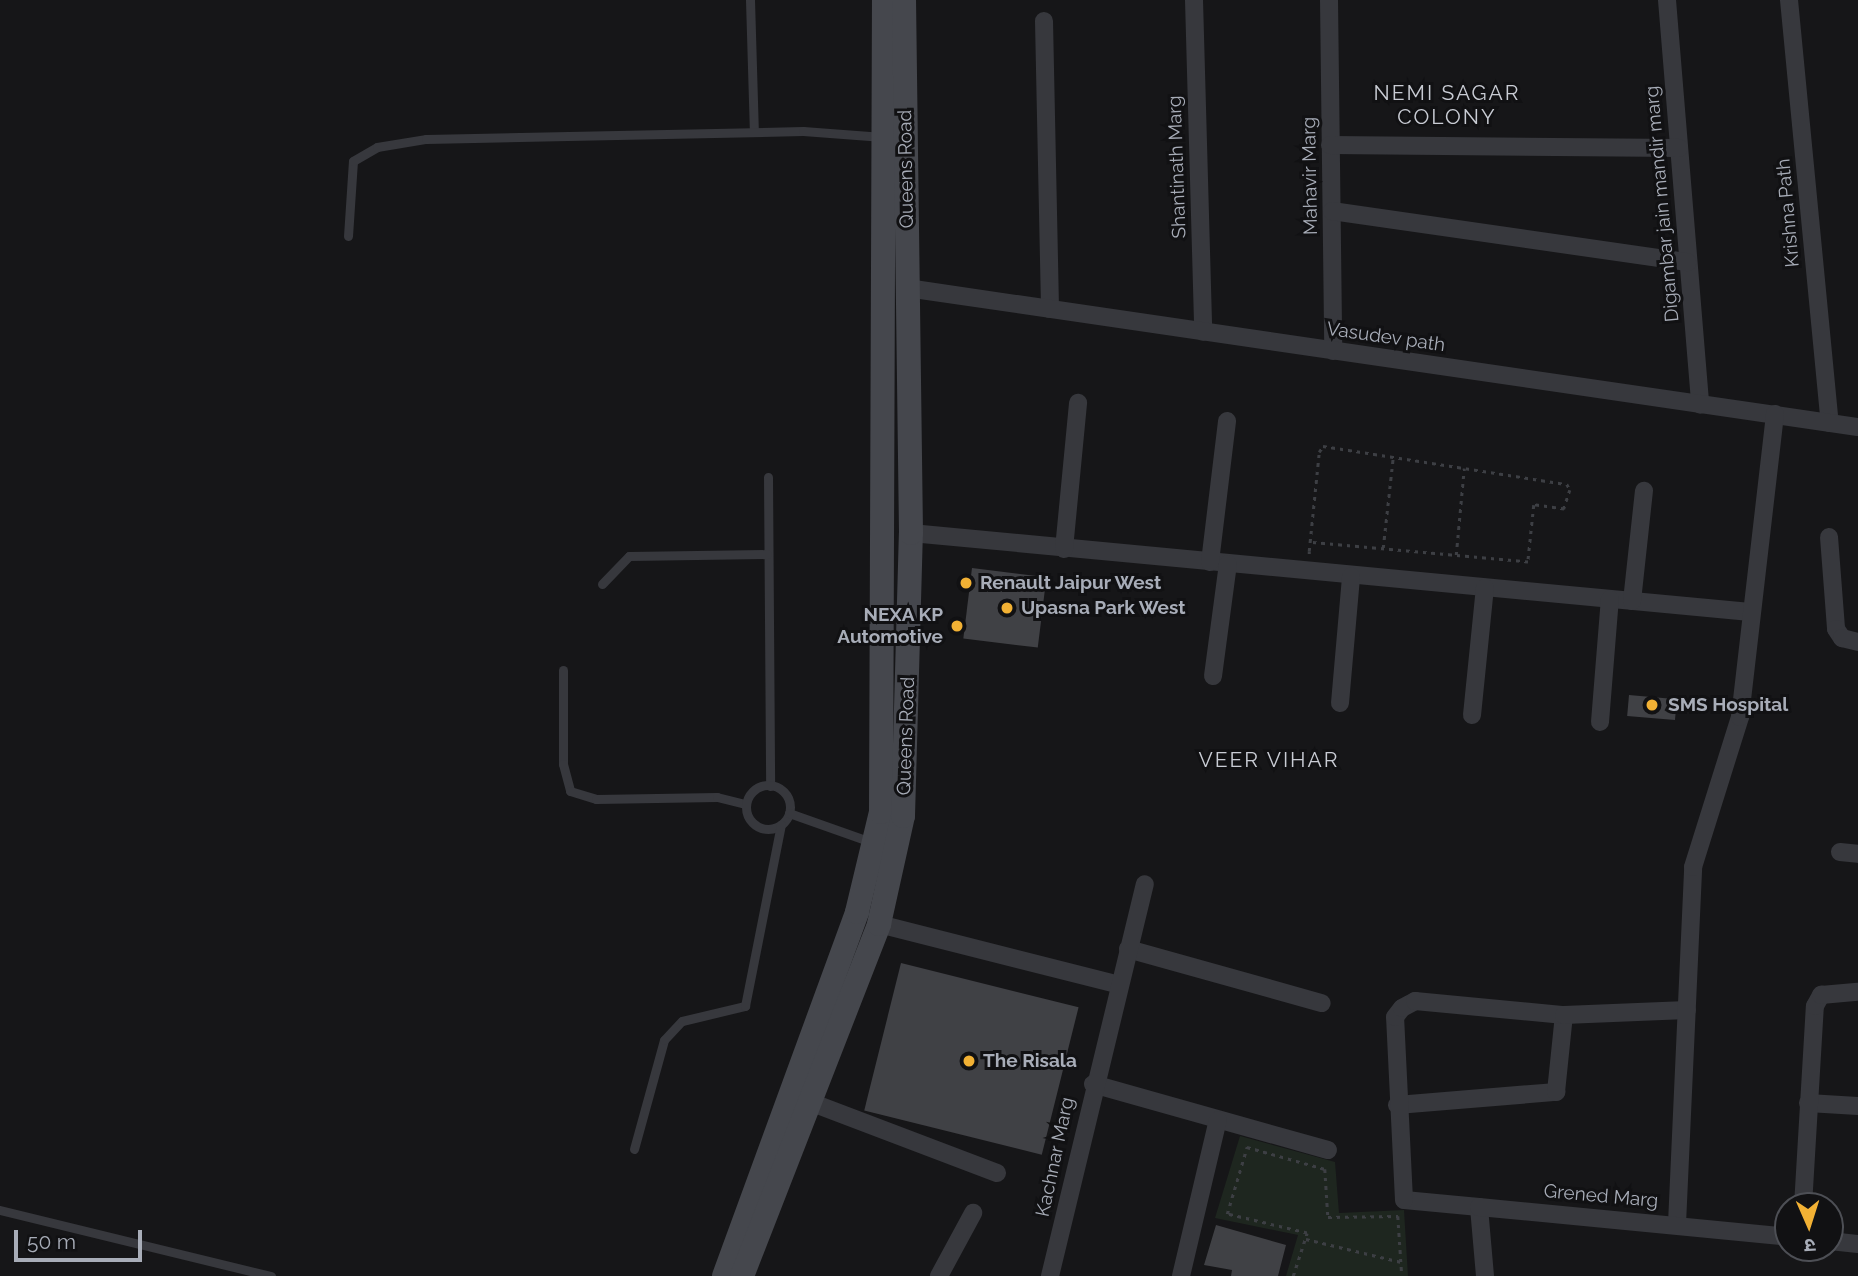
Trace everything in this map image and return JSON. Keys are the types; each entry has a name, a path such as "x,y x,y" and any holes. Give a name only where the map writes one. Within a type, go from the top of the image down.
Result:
{"street":[{"name":"Queens Road","path":"742,1276 879,924 897,855 906,774 911,533 907,288 884,0"},
{"name":"Queens Road","path":"724,1276 857,912 875,844 885,772 895,138 904,0"},
{"name":"Shantinath Marg","path":"1194,0 1203,332"},
{"name":"Mahavir Marg","path":"1329,0 1333,351"},
{"name":"Digambar jain mandir marg","path":"1667,0 1700,405"},
{"name":"Krishna Path","path":"1789,0 1830,423"},
{"path":"1044,21 1050,309"},
{"path":"1331,145 1679,148"},
{"path":"1332,211 1687,262"},
{"name":"Vasudev path","path":"907,288 1858,426"},
{"path":"1064,549 1078,403"},
{"path":"1677,1224 1693,867 1704,821 1733,756 1775,414"},
{"path":"1210,562 1227,421"},
{"path":"1632,601 1644,491"},
{"path":"911,533 1750,612"},
{"path":"1829,537 1836,629 1842,638 1858,642"},
{"path":"1213,676 1228,564"},
{"path":"1340,703 1351,576"},
{"path":"1472,715 1485,588"},
{"path":"1601,722 1610,600"},
{"name":"Kachnar Marg","path":"1050,1276 1116,984 1145,884"},
{"path":"879,924 1116,984"},
{"path":"1128,949 1322,1003"},
{"path":"1804,1192 1815,1006 1821,995 1858,992"},
{"path":"1564,1015 1556,1092 1397,1105 1395,1017 1415,1001 1564,1015 1687,1010"},
{"path":"1093,1084 1328,1150"},
{"path":"810,1102 997,1173"},
{"path":"1808,1103 1858,1107"},
{"name":"Grened Marg","path":"1397,1105 1404,1200 1774,1235"},
{"path":"1181,1276 1218,1120"},
{"path":"1479,1207 1485,1276"},
{"path":"939,1276 973,1213"}],"lane":[{"path":"750,0 754,132"},
{"path":"348,236 353,161 377,147 426,139 754,132 895,138"},
{"path":"768,477 766,554 770,786"},
{"path":"602,584 629,556 766,554"},
{"path":"563,670 563,764 570,791 596,799 717,797 746,804"},
{"path":"634,1149 664,1040 682,1021 745,1006 781,825 789,813 783,792 770,786 752,792 746,804 754,824 781,825"},
{"path":"789,813 875,844 897,855"},
{"path":"0,1210 271,1276"}],"path":[{"path":"1309,572 1310,542 1324,446 1567,484 1570,503 1564,509 1534,505 1528,562 1310,542"},
{"path":"1383,548 1393,457"},
{"path":"1456,555 1465,468"},
{"path":"1293,1276 1307,1233 1227,1214 1247,1147 1325,1169 1328,1217 1398,1216 1402,1276"},
{"path":"1306,1238 1401,1262"}],"shaded area":[{"path":"1240,1136 1335,1162 1339,1213 1404,1210 1408,1276 1286,1276 1298,1235 1215,1218"}],"building":[{"name":"Upasna Park West","path":"972,568 1046,577 1038,648 963,638"},
{"path":"1629,695 1677,699 1675,720 1627,716"},
{"name":"The Risala","path":"901,963 1079,1007 1042,1155 864,1110"},
{"path":"1216,1225 1286,1245 1278,1276 1231,1276 1232,1270 1204,1265"}],"place":[{"name":"Renault Jaipur West","path":"966,583"},
{"name":"Upasna Park West","path":"1007,608"},
{"name":"NEXA KP Automotive","path":"957,626"},
{"name":"SMS Hospital","path":"1652,705"},
{"name":"The Risala","path":"969,1061"}],"district":[{"name":"NEMI SAGAR COLONY","path":"1447,105"},
{"name":"VEER VIHAR","path":"1269,760"}]}
